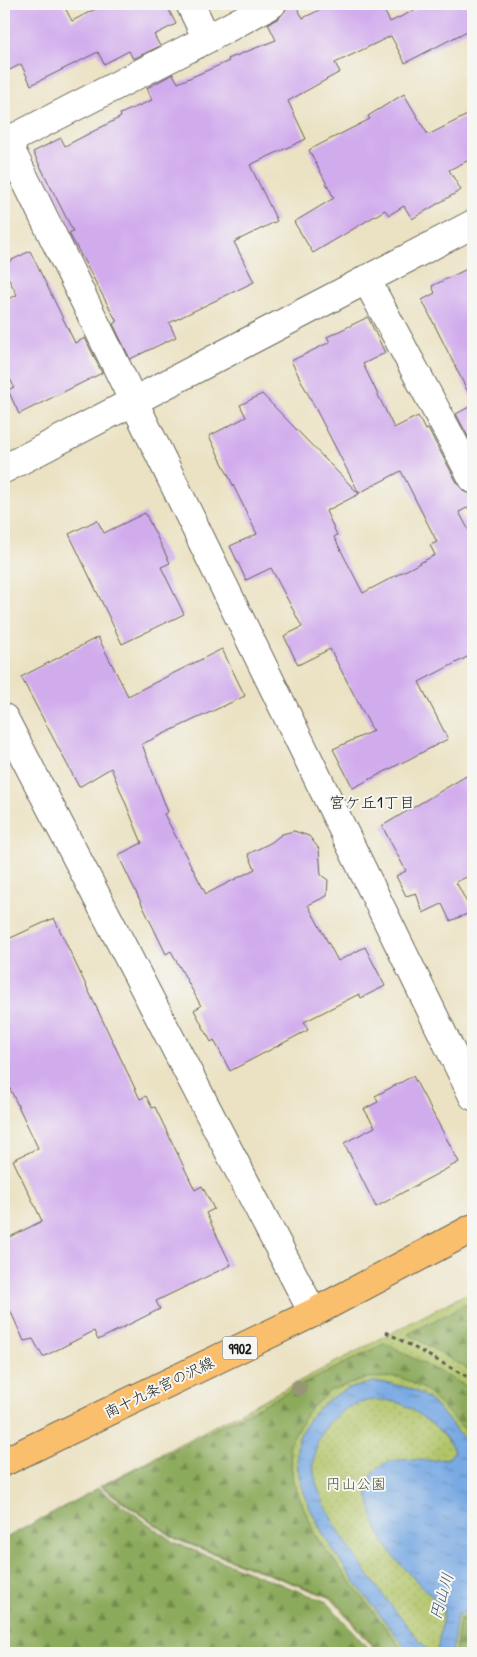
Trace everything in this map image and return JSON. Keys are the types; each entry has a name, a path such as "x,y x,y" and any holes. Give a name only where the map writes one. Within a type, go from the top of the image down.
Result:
{"main road":[{"name":"南十九条宮の沢線","path":"4,1462 313,1313 473,1228"}],"street":[{"path":"190,4 207,39"},
{"path":"272,4 207,39 5,140 473,1096"},
{"path":"4,469 473,224"},
{"path":"366,279 473,479"},
{"path":"4,718 313,1313"}],"path":[{"path":"386,1332 473,1380"}],"green space":[{"name":"円山公園","path":"473,1290 473,1653 378,1653 331,1598 177,1540 100,1486"},
{"path":"473,1301 473,1372 408,1334"},
{"path":"385,1343 473,1390 473,1438 424,1389 400,1377 368,1378 331,1390 308,1411 289,1444 293,1482 316,1537 405,1653 380,1653 332,1597 177,1539 102,1486"},
{"path":"98,1488 175,1543 327,1602 372,1653 4,1653 4,1539"},
{"path":"460,1618 473,1621 473,1653 455,1653"}],"water":[{"name":"円山川","path":"374,1382 394,1384 422,1395 441,1412 473,1448 473,1615 457,1614 452,1653 437,1653 444,1608 408,1573 391,1553 375,1522 366,1488 372,1474 381,1466 390,1462 449,1458 454,1452 443,1435 406,1406 391,1401 375,1400 347,1408 335,1417 325,1428 318,1441 314,1456 314,1472 319,1491 344,1540 399,1616 430,1653 409,1653 356,1584 321,1530 308,1503 299,1476 297,1450 299,1440 302,1431 314,1413 331,1398 340,1393"}],"building":[{"path":"4,4 63,4 72,21 105,4 166,4 176,24 154,35 160,46 133,59 129,51 104,64 98,52 31,85 21,64 4,73"},
{"path":"295,4 303,18 332,4 381,4 390,22 427,4 467,4 473,16 473,28 405,63 391,36 335,63 340,72 288,101 306,139 250,165 277,221 234,242 254,282 169,323 176,337 130,359 113,324 117,322 69,233 73,231 33,152 61,138 65,146 121,117 120,114 152,100 147,88 173,74 178,83 229,61 228,59 276,40 268,24 279,18 286,9"},
{"path":"404,94 428,135 473,112 473,158 449,170 461,190 412,219 404,206 389,215 385,210 313,253 294,222 334,198 309,150 370,119 368,116"},
{"path":"30,251 75,343 85,338 102,373 19,414 8,390 14,387 4,366 4,301 17,295 4,270 4,264"},
{"path":"473,266 473,402 422,300 435,293 432,286"},
{"path":"368,317 385,353 363,364 394,428 418,416 425,430 428,429 459,486 465,492 473,494 473,505 459,512 473,538 473,654 419,682 448,739 353,788 333,749 373,731 330,649 298,665 284,636 302,627 271,568 246,580 230,546 257,534 209,436 246,417 240,405 262,394 359,494 326,511 337,535 334,537 363,593 435,555 430,545 437,542 401,471 359,493 291,361 330,342 327,337"},
{"path":"473,405 473,446 456,414"},
{"path":"145,513 170,563 161,567 184,614 122,644 69,534 97,520 104,533"},
{"path":"98,637 128,696 222,649 245,696 142,744 168,812 164,814 206,894 255,869 248,854 272,842 282,834 294,831 309,836 319,849 321,875 328,880 327,896 308,905 338,961 365,947 385,986 361,998 359,994 304,1022 308,1030 230,1071 214,1040 211,1042 194,1010 201,1006 171,951 166,954 118,855 142,843 111,768 79,787 21,677"},
{"path":"473,772 473,874 456,882 472,912 450,921 442,904 423,913 416,893 406,896 396,876 406,871 382,826"},
{"path":"54,918 140,1099 146,1096 152,1108 155,1107 195,1190 202,1186 214,1209 206,1213 231,1265 156,1301 160,1309 98,1340 94,1331 43,1357 33,1339 24,1341 10,1310 4,1312 4,1240 42,1221 13,1160 38,1148 4,1076 4,941"},
{"path":"413,1076 459,1162 376,1207 344,1143 375,1127 364,1109 378,1102 375,1096"}],"district":[{"name":"宮ケ丘1丁目","path":"372,802"}]}
